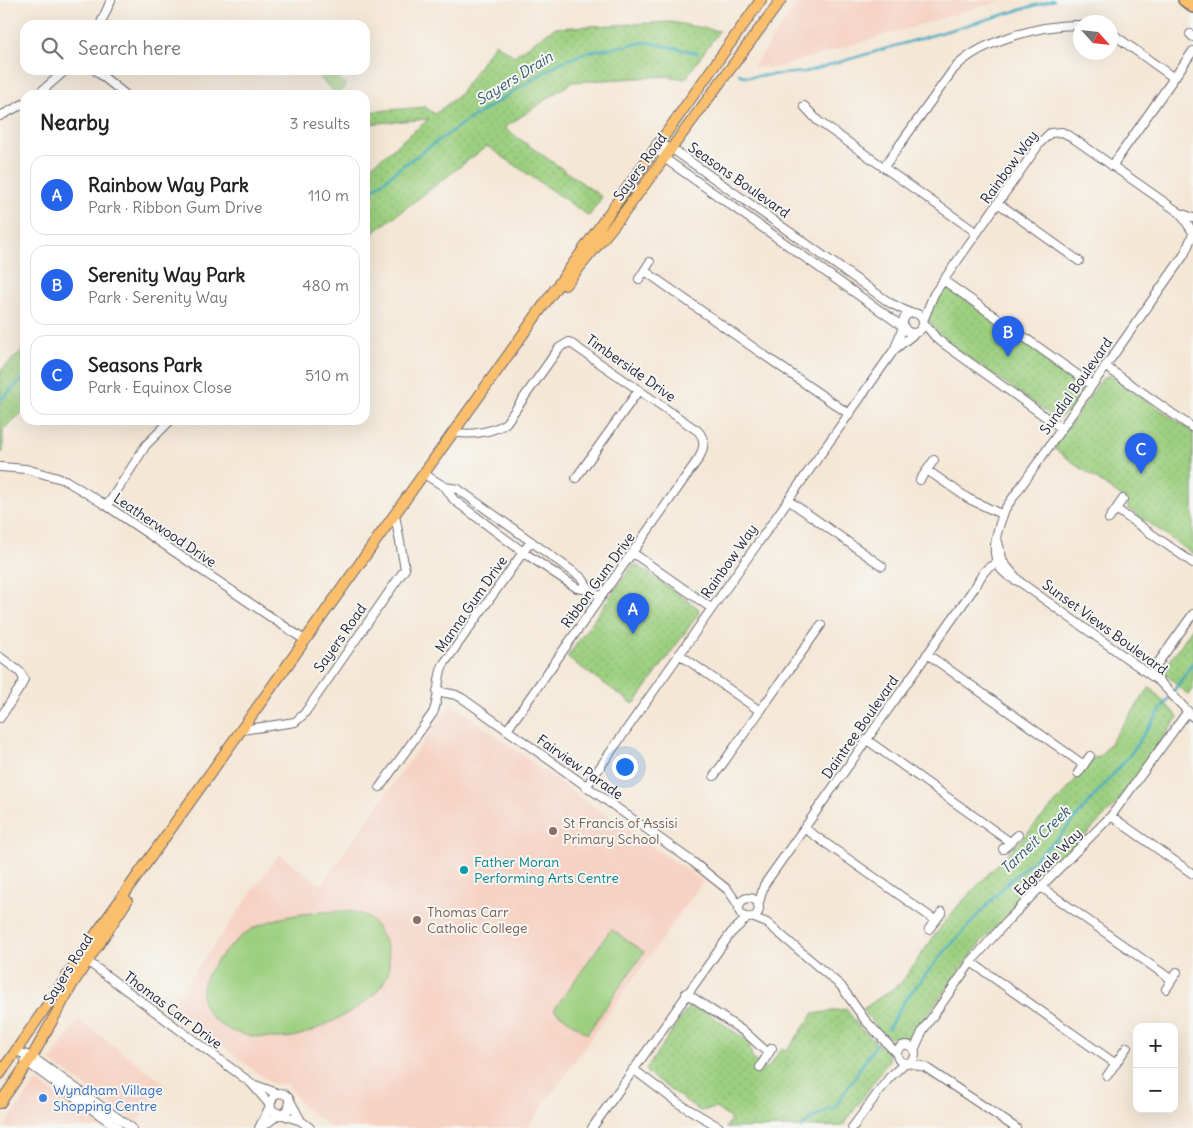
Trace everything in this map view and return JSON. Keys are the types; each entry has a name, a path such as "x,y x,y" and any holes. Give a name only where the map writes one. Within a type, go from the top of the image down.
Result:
{"highway":[{"path":"1184,0 1193,7"}],"main road":[{"name":"Sayers Road","path":"0,1074 84,959 158,848 656,144 761,0"},
{"name":"Sayers Road","path":"515,345 623,214 781,0"},
{"name":"Sayers Road","path":"0,1103 30,1060 84,959"}],"street":[{"path":"102,20 111,0"},
{"path":"884,167 959,64 990,46 1010,38 1052,26 1073,25"},
{"path":"1118,38 1174,78"},
{"path":"1112,166 1193,51"},
{"path":"43,90 60,75"},
{"path":"102,75 120,90"},
{"path":"0,116 20,106"},
{"path":"804,106 818,121 977,233"},
{"name":"Rainbow Way","path":"923,321 934,294 943,280 1040,142 1050,133 1066,134 1180,213 1193,218"},
{"name":"Seasons Boulevard","path":"656,144 671,148 890,304 912,313"},
{"name":"Seasons Boulevard","path":"656,144 664,158 903,326"},
{"path":"998,203 1079,260"},
{"name":"Rainbow Way","path":"1180,213 1193,231"},
{"name":"Sundial Boulevard","path":"1184,255 1193,231"},
{"name":"Sundial Boulevard","path":"999,564 998,536 1003,516 1011,500 1184,255 1193,247"},
{"path":"639,279 650,262"},
{"path":"645,270 702,309 739,339 778,363 812,390 848,414"},
{"path":"943,280 1092,385"},
{"name":"Rainbow Way","path":"912,313 934,294"},
{"path":"937,339 906,331 903,326 904,316 912,313 920,315 937,339 1061,428"},
{"path":"915,333 922,328 923,321"},
{"name":"Rainbow Way","path":"586,787 894,350 903,326"},
{"name":"Rainbow Way","path":"894,350 915,333"},
{"name":"Timberside Drive","path":"454,432 462,434 494,429 506,424 559,348 566,343 576,344 698,431 704,441"},
{"path":"1105,366 1193,428"},
{"path":"576,478 639,390"},
{"path":"107,506 146,445 166,425"},
{"name":"Ribbon Gum Drive","path":"507,730 699,458 704,449 704,441"},
{"path":"920,480 934,460"},
{"name":"Leatherwood Drive","path":"0,467 26,469 65,480 107,506 306,641"},
{"path":"927,470 969,499 1003,516"},
{"path":"424,474 445,487 458,489 582,578 590,590"},
{"path":"445,487 454,500 524,552 577,588 590,590 601,597"},
{"path":"1109,519 1123,499"},
{"path":"788,500 882,566"},
{"path":"1116,509 1193,563"},
{"name":"Sayers Road","path":"242,730 295,722 304,714 405,569 395,514"},
{"name":"Manna Gum Drive","path":"380,787 433,713 438,691 438,677 443,665 531,541"},
{"path":"633,553 711,608"},
{"name":"Sunset Views Boulevard","path":"999,564 1020,582 1150,674 1168,689 1190,714"},
{"name":"Daintree Boulevard","path":"748,898 764,885 977,584 984,571 999,564"},
{"path":"1150,674 1193,614"},
{"path":"714,776 820,625"},
{"path":"679,654 760,711"},
{"path":"927,654 1084,765"},
{"path":"0,657 19,670 24,678 22,686 0,718"},
{"name":"Fairview Parade","path":"438,691 456,695 708,873 728,890 739,908"},
{"name":"Edgevale Way","path":"915,1051 923,1030 971,962 999,929 1111,816 1190,714"},
{"path":"867,740 1010,842"},
{"path":"1078,773 1090,756"},
{"path":"1111,816 1193,874"},
{"path":"804,828 935,920"},
{"path":"1003,849 1018,835"},
{"name":"Daintree Boulevard","path":"758,907 764,885"},
{"path":"1041,887 1172,980"},
{"name":"Fairview Parade","path":"728,890 748,898"},
{"path":"731,933 742,901 748,898 755,900 767,923 841,986 865,1020 884,1038 897,1056 907,1063 925,1067 1016,1128"},
{"path":"592,1128 686,993 731,933 750,917 758,907"},
{"path":"739,908 742,915 767,923"},
{"path":"929,929 942,912"},
{"name":"Thomas Carr Drive","path":"84,959 251,1083 270,1106"},
{"path":"971,962 1116,1064"},
{"path":"1166,989 1178,972"},
{"path":"686,993 770,1050 760,1067"},
{"name":"Edgevale Way","path":"904,1045 923,1030"},
{"path":"884,1038 910,1046 925,1067"},
{"path":"889,1078 898,1049 904,1045"},
{"path":"1107,1076 1127,1047"},
{"path":"16,1051 132,1128"},
{"path":"852,1128 889,1078 914,1059 915,1051"},
{"path":"30,1060 118,1128"},
{"path":"633,1069 678,1103 718,1128 725,1119"},
{"name":"Thomas Carr Drive","path":"251,1083 277,1093"},
{"path":"260,1128 270,1106 271,1098 277,1093 286,1095 301,1121"},
{"path":"260,1128 288,1110 290,1102"},
{"path":"270,1106 273,1112 301,1121 310,1128"}],"shaded area":[{"path":"800,0 1003,0 775,68 753,67"},
{"name":"Thomas Carr Catholic College","path":"451,703 577,795 703,881 527,1128 332,1128 302,1106 286,1083 282,1085 271,1083 170,1007 279,854 321,885"},
{"path":"79,1020 165,1084 137,1123 50,1061"},
{"name":"Wyndham Village Shopping Centre","path":"37,1081 92,1120 95,1116 112,1128 3,1128"}],"green space":[{"path":"671,22 719,31 685,79 668,76 572,82 504,128 602,197 589,216 487,146 370,235 370,167 429,119 370,124 370,112 425,107 435,114 459,95 495,43 514,56 554,28"},
{"path":"317,75 335,75 346,85 342,90 332,90"},
{"path":"944,289 950,289 1081,381 1082,391 1070,410 1062,416 1052,416 937,335 927,318 932,304"},
{"path":"20,353 20,414 3,429 3,452 0,452 0,371"},
{"path":"1110,375 1193,432 1193,554 1129,509 1126,500 1053,448 1103,378"},
{"path":"637,565 698,608 699,613 635,703 632,703 569,659 568,656 632,566"},
{"path":"1193,627 1193,688 1188,695 1163,671"},
{"path":"1150,687 1178,717 1119,801 981,942 913,1034 906,1039 898,1040 891,1038 878,1029 863,1009 901,983 958,906 1065,793 1092,758 1100,757"},
{"path":"344,911 358,913 371,920 382,936 388,951 389,964 387,976 372,996 337,1019 298,1036 284,1038 267,1038 240,1034 212,1018 202,999 204,981 222,955 238,939 252,929 274,920 309,913"},
{"path":"611,929 644,952 587,1034 554,1010"},
{"path":"695,1004 749,1042 752,1058 767,1069 782,1048 787,1051 813,1014 846,1009 861,1029 888,1052 889,1060 843,1126 726,1128 731,1119 716,1108 700,1111 647,1073 646,1069 690,1005"}],"waterway":[{"name":"Sayers Drain","path":"739,74 746,77 805,72 1054,0"},
{"name":"Sayers Drain","path":"370,192 405,164 465,122 559,63 588,52 647,42 698,53"},
{"name":"Sayers Drain","path":"0,400 20,382"},
{"name":"Tarneit Creek","path":"888,1029 905,1000 940,957 1006,884 1059,837 1129,756 1193,663"},
{"name":"Tarneit Creek","path":"801,1128 812,1118 835,1107 876,1044"}],"place":[{"name":"Serenity Way Park","path":"1008,357"},
{"name":"Seasons Park","path":"1141,474"},
{"name":"Rainbow Way Park","path":"633,634"},
{"name":"St Francis of Assisi Primary School","path":"553,831"},
{"name":"Father Moran Performing Arts Centre","path":"464,870"},
{"name":"Thomas Carr Catholic College","path":"417,920"},
{"name":"Wyndham Village Shopping Centre","path":"43,1098"}]}
